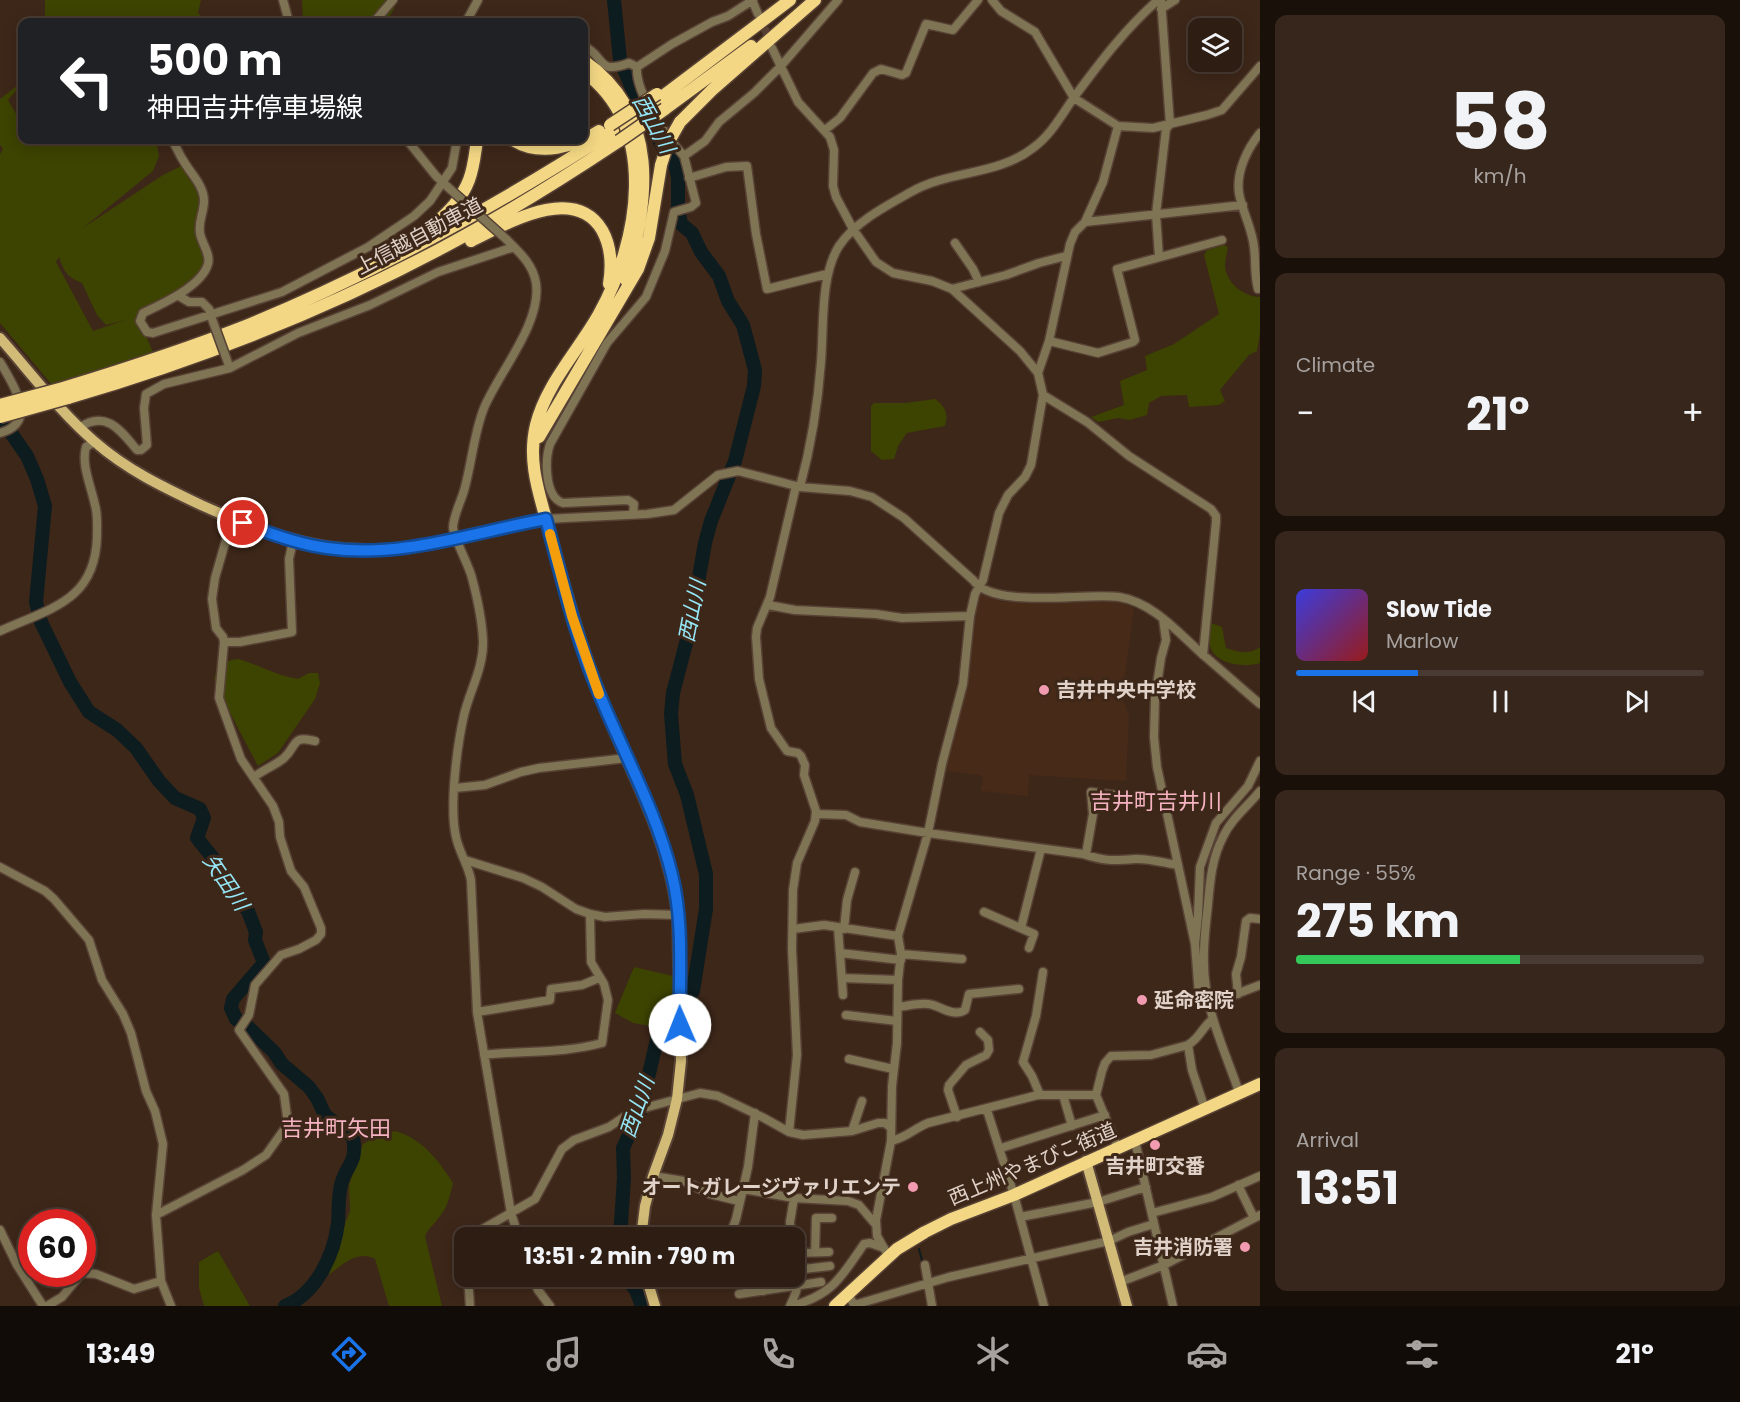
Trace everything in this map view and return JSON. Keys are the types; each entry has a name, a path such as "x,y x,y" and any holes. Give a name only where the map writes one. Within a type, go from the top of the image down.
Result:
{"highway":[{"name":"上信越自動車道","path":"0,417 246,326 343,283 437,237 530,184 614,132 813,0"},
{"path":"533,459 538,439 548,418 631,284 644,254 661,165 668,143 680,122 712,90 813,0"},
{"name":"上信越自動車道","path":"660,101 789,2"},
{"path":"588,64 602,76 620,97 633,122 641,149 644,180 642,213 635,249 619,303"},
{"path":"546,519 535,479 533,459 536,425 545,401 598,316 614,284 626,250 635,197 634,164 628,132 620,114 599,85 588,75"},
{"name":"上信越自動車道","path":"0,405 65,393 184,361 301,316 443,248 537,194 614,132"},
{"path":"588,139 614,132"},
{"path":"246,326 341,279 385,255 435,223 464,192 472,169 476,144"},
{"path":"521,144 538,149 552,149 571,144"},
{"path":"301,316 342,301 521,218 545,210 572,208 592,217 608,243 610,279 598,316"},
{"name":"西上州やまびこ街道","path":"836,1306 852,1302 886,1253 925,1232 951,1219 1014,1195 1260,1084"}],"main road":[{"path":"0,338 94,442 146,479 232,519 292,541 329,548 376,550 401,548 546,519 582,649 663,841 672,875 678,915 681,1061 677,1099 668,1135 652,1176 642,1227"},
{"path":"1086,1161 1127,1306"},
{"path":"649,1287 655,1306"}],"street":[{"path":"283,0 289,18"},
{"path":"377,18 393,0"},
{"path":"468,18 478,0"},
{"path":"633,514 634,504 628,500 559,502 551,493 546,456 550,444 607,343 646,297 665,251 674,212 692,207 696,203 684,156 659,124 640,84 637,75 638,68 672,44 728,16 752,0 758,14"},
{"path":"684,156 705,141 719,122 738,108 781,66 838,0"},
{"path":"825,130 840,118 873,73 880,69 902,75 906,73 926,24 953,30 978,0"},
{"path":"992,0 1001,11 1035,33 1074,98 1118,126 1153,128 1222,110 1260,66"},
{"path":"789,1132 797,1054 793,890 797,864 816,814 804,775 805,765 801,756 787,751 771,728 759,679 756,637 757,628 768,605 798,486 808,458 821,364 828,273 838,247 853,229 887,205 917,188 1000,166 1022,157 1053,130 1074,98 1136,19 1160,3 1175,0"},
{"path":"1159,257 1156,214 1166,129 1170,124 1160,3"},
{"path":"772,48 798,102 825,130 833,142 833,186 836,197 853,229 876,262 903,276 932,281 952,289 1003,333 1038,373 1043,395 1031,465 1025,477 1008,495 999,513 970,616 963,684 942,764 928,833 898,936 901,957 898,980 897,1043 893,1069 891,1141 876,1225 877,1236 886,1253"},
{"path":"588,50 607,68 615,69 629,63 638,68"},
{"path":"1038,373 1049,341 1066,256 1075,232 1085,222 1103,182 1118,126"},
{"path":"1258,289 1254,271 1254,249 1238,178 1250,145 1260,133"},
{"path":"174,144 181,159 202,188 204,200 199,223 200,234 209,257 208,265 201,275 179,296 143,313 140,321 147,332 153,333 282,292 368,247 414,216 430,201 452,168 456,144"},
{"path":"410,144 451,190 524,257 533,271 536,283 535,305 522,338 484,407 453,529 472,577 483,640 478,675 464,713 460,734 453,817 460,853 465,860 471,880 477,1012 511,1213 515,1227"},
{"path":"689,178 726,166 747,166 756,234 767,289 828,273"},
{"path":"1085,222 1243,206"},
{"path":"1049,341 1098,353 1133,342 1117,269 1222,240"},
{"path":"955,243 979,282"},
{"path":"80,428 88,423 104,421 118,428 137,450 141,450 147,445 144,408 146,394 164,384 229,365 298,333 369,305 438,272 514,247"},
{"path":"952,289 1066,256"},
{"path":"179,296 189,302 202,302 206,305 229,365"},
{"path":"0,362 16,390 22,410 18,422 0,433"},
{"path":"1043,395 1087,422 1129,456 1211,509 1216,516 1203,654"},
{"path":"0,631 70,598 83,586 90,575 96,556 97,512 83,458 86,447 94,442"},
{"path":"546,519 647,514 674,510 718,475 738,471 798,486 850,491 881,502 904,518 978,587 1016,597 1105,596 1125,598 1136,602 1163,619 1260,704"},
{"path":"156,1215 243,1170 266,1155 288,1125 284,1094 239,1030 249,1015 255,985 281,955 299,949 316,940 321,934 321,928 304,887 291,871 273,806 241,759 219,698 224,642 216,628 212,599 215,578 232,519"},
{"path":"224,642 240,642 292,632 289,558 292,541"},
{"path":"768,605 902,618 970,616"},
{"path":"1163,619 1166,640 1155,698 1154,737 1157,767 1195,944 1199,996 1203,1002 1210,1004 1260,985"},
{"path":"254,777 282,759 294,742 302,738 315,741"},
{"path":"455,788 485,785 539,768 627,758"},
{"path":"1195,944 1200,867 1210,836 1221,816 1248,786 1260,761"},
{"path":"1239,1092 1210,1004 1204,966 1208,898 1215,857 1223,836 1235,818 1260,791"},
{"path":"1086,854 1093,814 1091,792 1122,796"},
{"path":"816,814 846,815 860,822 1086,854 1103,861 1136,859 1178,865"},
{"path":"1021,928 1041,849"},
{"path":"465,860 523,878 542,887 576,909 590,914 605,917 644,914 678,915"},
{"path":"0,867 54,898 89,940 102,980 123,1014 131,1033 163,1144 156,1215 160,1281 171,1306"},
{"path":"843,995 841,928 855,872"},
{"path":"984,912 1034,934 1029,948"},
{"path":"484,1055 516,1051 576,1050 602,1043 608,1000 604,984 591,962 590,914"},
{"path":"1238,994 1236,974 1246,921 1250,918 1260,919"},
{"path":"793,929 824,925 898,936"},
{"path":"840,953 962,959"},
{"path":"1040,1095 1023,1062 1036,1016 1043,972"},
{"path":"477,1012 550,1000 551,989 582,985 599,978"},
{"path":"842,978 898,980"},
{"path":"898,1007 929,1004 947,1011 961,1012 965,1010 969,994 1019,989"},
{"path":"846,1015 897,1020"},
{"path":"1118,1148 1096,1095 1105,1063 1111,1056 1151,1055 1188,1045 1197,1040 1208,1023 1214,1019"},
{"path":"957,1117 948,1090 949,1085 966,1065 986,1055 989,1050 988,1040 980,1032"},
{"path":"1188,1045 1192,1070 1205,1109"},
{"path":"849,1059 893,1069"},
{"path":"487,1227 535,1198 562,1149 574,1140 609,1127 633,1111 700,1093 710,1093 755,1113 789,1132 803,1135 852,1131 885,1123 891,1128"},
{"path":"891,1141 905,1138 928,1123 1040,1095 1096,1095"},
{"path":"1063,1095 1072,1126"},
{"path":"852,1131 862,1101"},
{"path":"987,1110 1001,1148 1044,1306"},
{"path":"733,1227 748,1167 755,1113"},
{"path":"1001,1148 1105,1115"},
{"path":"1135,1141 1173,1306"},
{"path":"652,1176 684,1181 710,1194 740,1201"},
{"path":"1152,1213 1212,1197 1260,1176"},
{"path":"1120,1282 1164,1265 1258,1216 1238,1185"},
{"path":"1020,1217 1098,1202 1146,1187"},
{"path":"743,1190 794,1198 848,1201 859,1205 876,1225"},
{"path":"790,1227 794,1198"},
{"path":"814,1252 816,1218 832,1218"},
{"path":"852,1302 1109,1241 1154,1224"},
{"path":"0,1230 17,1266 45,1306 62,1297 70,1287"},
{"path":"791,1306 813,1300 836,1283 864,1244 870,1243 886,1253"},
{"path":"805,1253 829,1252"},
{"path":"925,1264 930,1283 932,1306"},
{"path":"805,1269 830,1266"},
{"path":"96,1274 134,1289 160,1281"},
{"path":"805,1284 820,1282"},
{"path":"469,1287 470,1306"},
{"path":"537,1287 550,1306"},
{"path":"763,1287 764,1291"},
{"path":"739,1294 788,1287"},
{"path":"791,1306 799,1287"}],"shaded area":[{"name":"吉井中央中学校","path":"981,594 1002,602 1118,602 1134,608 1122,696 1129,716 1126,781 1029,775 1028,796 981,791 983,776 944,770 974,605 977,595"}],"green space":[{"path":"45,0 201,0 198,13 203,18 45,18"},
{"path":"302,0 396,0 388,18 303,18"},
{"path":"18,85 18,89 8,100 18,117 18,144 157,144 159,156 153,171 83,228 163,175 183,165 200,189 202,200 197,222 205,265 178,295 137,316 153,352 53,386 0,323 0,154 3,149 0,145 0,99","holes":["59,257 64,270 73,279 82,283 97,315 106,325 125,320 93,331 56,262"]},
{"path":"1224,245 1228,247 1225,267 1229,279 1243,292 1260,297 1260,333 1257,351 1249,355 1220,390 1225,401 1219,405 1189,407 1187,395 1161,396 1149,403 1147,415 1130,420 1118,418 1098,422 1091,417 1124,405 1120,381 1147,370 1145,356 1174,344 1219,314 1204,255 1207,250"},
{"path":"935,399 945,411 947,418 945,426 907,433 898,446 894,459 882,460 871,451 871,406 874,403 906,403"},
{"path":"1211,623 1222,627 1226,648 1248,652 1260,647 1260,663 1231,664 1218,657 1209,644"},
{"path":"239,659 298,679 309,673 318,673 320,683 315,699 278,753 258,766 214,678 223,664"},
{"path":"634,967 673,976 674,997 654,1014 650,1026 633,1023 615,1013"},
{"path":"395,1131 405,1134 429,1151 453,1183 445,1209 425,1236 442,1306 389,1306 375,1259 362,1256 351,1259 330,1274 323,1272 320,1264 324,1253 338,1241 350,1211 349,1185 363,1144 379,1135"},
{"path":"218,1251 250,1306 204,1306 199,1288 199,1262"}],"waterway":[{"name":"西山川","path":"614,0 620,60 662,146 674,160 678,177 678,208 681,224 692,233 701,252 719,276 728,301 743,325 755,370 754,386 735,461 711,521 705,543 690,628 673,693 671,714 675,764 687,795 706,874 706,909 693,991 688,998 667,1009 663,1014 640,1112 623,1148 624,1178 621,1227"},
{"name":"矢田川","path":"0,417 27,456 45,506 36,602 41,622 70,682 89,712 117,730 136,748 159,781 175,798 200,809 204,818 197,838 248,911 256,932 255,940 264,963 233,999 231,1008 236,1019 247,1026 274,1052 282,1064 309,1087 325,1115 353,1137 353,1159 341,1185 336,1235 328,1260 322,1272 306,1292 285,1306"},
{"path":"919,1249 923,1264"},
{"name":"西山川","path":"633,1287 642,1306"}],"tunnel":[{"path":"760,17 771,44"}],"slow traffic":[{"path":"550,534 582,649 599,694"}],"place":[{"name":"吉井中央中学校","path":"1044,690"},
{"name":"延命密院","path":"1142,1000"},
{"name":"吉井町交番","path":"1155,1145"},
{"name":"オートガレージヴァリエンテ","path":"913,1187"},
{"name":"吉井消防署","path":"1245,1247"}],"district":[{"name":"吉井町吉井川","path":"1156,801"},
{"name":"吉井町矢田","path":"336,1128"}],"route":[{"path":"243,523 312,546 376,550 424,544 546,519 582,649 663,841 672,875 678,915 680,1025"}]}
